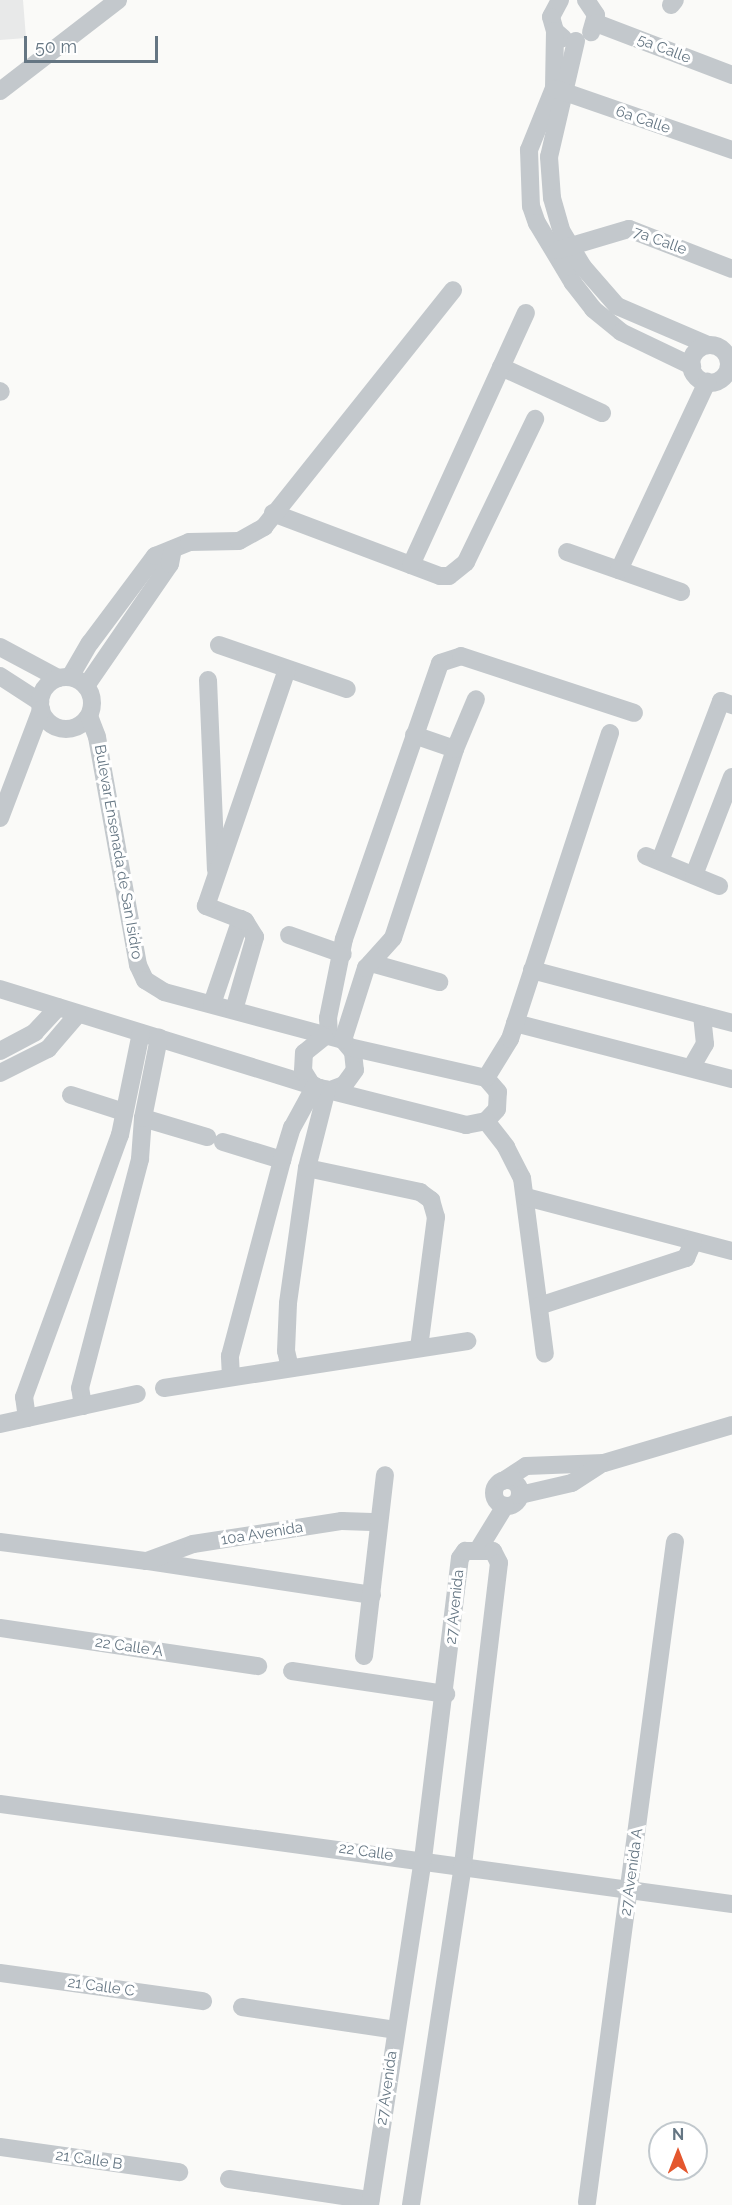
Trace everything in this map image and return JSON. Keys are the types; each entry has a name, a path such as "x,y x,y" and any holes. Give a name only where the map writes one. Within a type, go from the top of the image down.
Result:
{"street":[{"path":"0,91 118,0"},
{"path":"560,0 551,17 555,31 560,91"},
{"path":"555,31 567,40 576,41 592,31 596,23 594,9 586,0"},
{"name":"5a Calle","path":"596,23 732,75"},
{"path":"576,41 560,91 549,157 561,250 573,283 607,321 637,341 692,366"},
{"name":"6a Calle","path":"560,91 732,150"},
{"name":"7a Calle","path":"561,250 629,229 732,269"},
{"path":"561,250 617,306 726,352 729,367 722,379 707,382 695,375 692,366 696,352 708,345"},
{"path":"0,818 47,685 64,678 155,556 206,539 249,538 264,527 453,290"},
{"path":"411,566 526,313"},
{"path":"501,367 602,413"},
{"path":"619,570 707,382"},
{"path":"273,513 440,576 461,568 535,419"},
{"path":"86,686 170,564 173,549"},
{"path":"567,552 681,592"},
{"path":"219,645 347,689"},
{"path":"0,647 64,678 86,686 92,697 88,716 79,725 60,728 48,722 40,706 0,676"},
{"path":"231,1377 230,1356 292,1128 321,1087 353,1076 356,1064 336,1040 330,1002 342,954 435,669 453,656 634,713"},
{"path":"234,1010 256,943 250,926 241,919 206,906 217,881 287,669"},
{"path":"208,680 217,881"},
{"path":"321,1087 303,1071 304,1053 336,1040 371,963 393,938 455,748 476,699"},
{"path":"719,886 653,859 722,701 732,705"},
{"name":"Bulevar Ensenada de San Isidro","path":"88,716 99,747 140,973 157,990 336,1040 486,1078"},
{"path":"0,989 77,1015 321,1087 466,1125 486,1121 499,1100 495,1085 486,1078 515,1023 610,734"},
{"path":"414,735 455,748"},
{"path":"694,875 732,777"},
{"path":"212,1004 241,919"},
{"path":"289,935 342,954"},
{"path":"371,963 439,982"},
{"path":"532,970 732,1023"},
{"path":"0,1051 35,1032 58,1007"},
{"path":"0,1072 48,1049 77,1015"},
{"path":"691,1068 705,1044 702,1015"},
{"path":"515,1023 732,1079"},
{"path":"27,1418 24,1397 120,1135 141,1033"},
{"path":"83,1406 81,1388 140,1159 143,1118 159,1038"},
{"path":"290,1368 286,1352 288,1303 321,1087"},
{"path":"71,1095 124,1112"},
{"path":"143,1118 282,1160"},
{"path":"486,1121 517,1167 526,1197 545,1354"},
{"path":"307,1168 420,1192 431,1200 436,1217 419,1348"},
{"path":"526,1197 732,1251"},
{"path":"539,1306 686,1258 693,1242"},
{"path":"164,1388 468,1341"},
{"path":"0,1424 137,1394"},
{"path":"505,1506 494,1494 503,1481 516,1469 526,1466 604,1463 732,1425"},
{"path":"520,1495 572,1483 604,1463"},
{"path":"364,1656 386,1475"},
{"path":"411,2205 463,1864 499,1563 493,1551 478,1550 505,1506 517,1503 520,1495 515,1483 503,1481"},
{"name":"10a Avenida","path":"147,1561 193,1544 342,1521 379,1522"},
{"name":"10a Avenida","path":"0,1542 147,1561 372,1595"},
{"name":"27 Avenida A","path":"587,2202 675,1542"},
{"name":"27 Avenida","path":"370,2203 423,1859 446,1694 460,1558 465,1551 478,1550"},
{"name":"22 Calle A","path":"0,1628 258,1666"},
{"path":"292,1671 446,1694"},
{"name":"22 Calle","path":"0,1804 463,1864 732,1904"},
{"name":"21 Calle C","path":"0,1973 203,2001"},
{"path":"242,2007 395,2030"},
{"name":"21 Calle B","path":"0,2147 179,2172"},
{"path":"229,2180 370,2203"}],"shaded area":[{"path":"0,0 23,0 26,38 0,40"}]}
